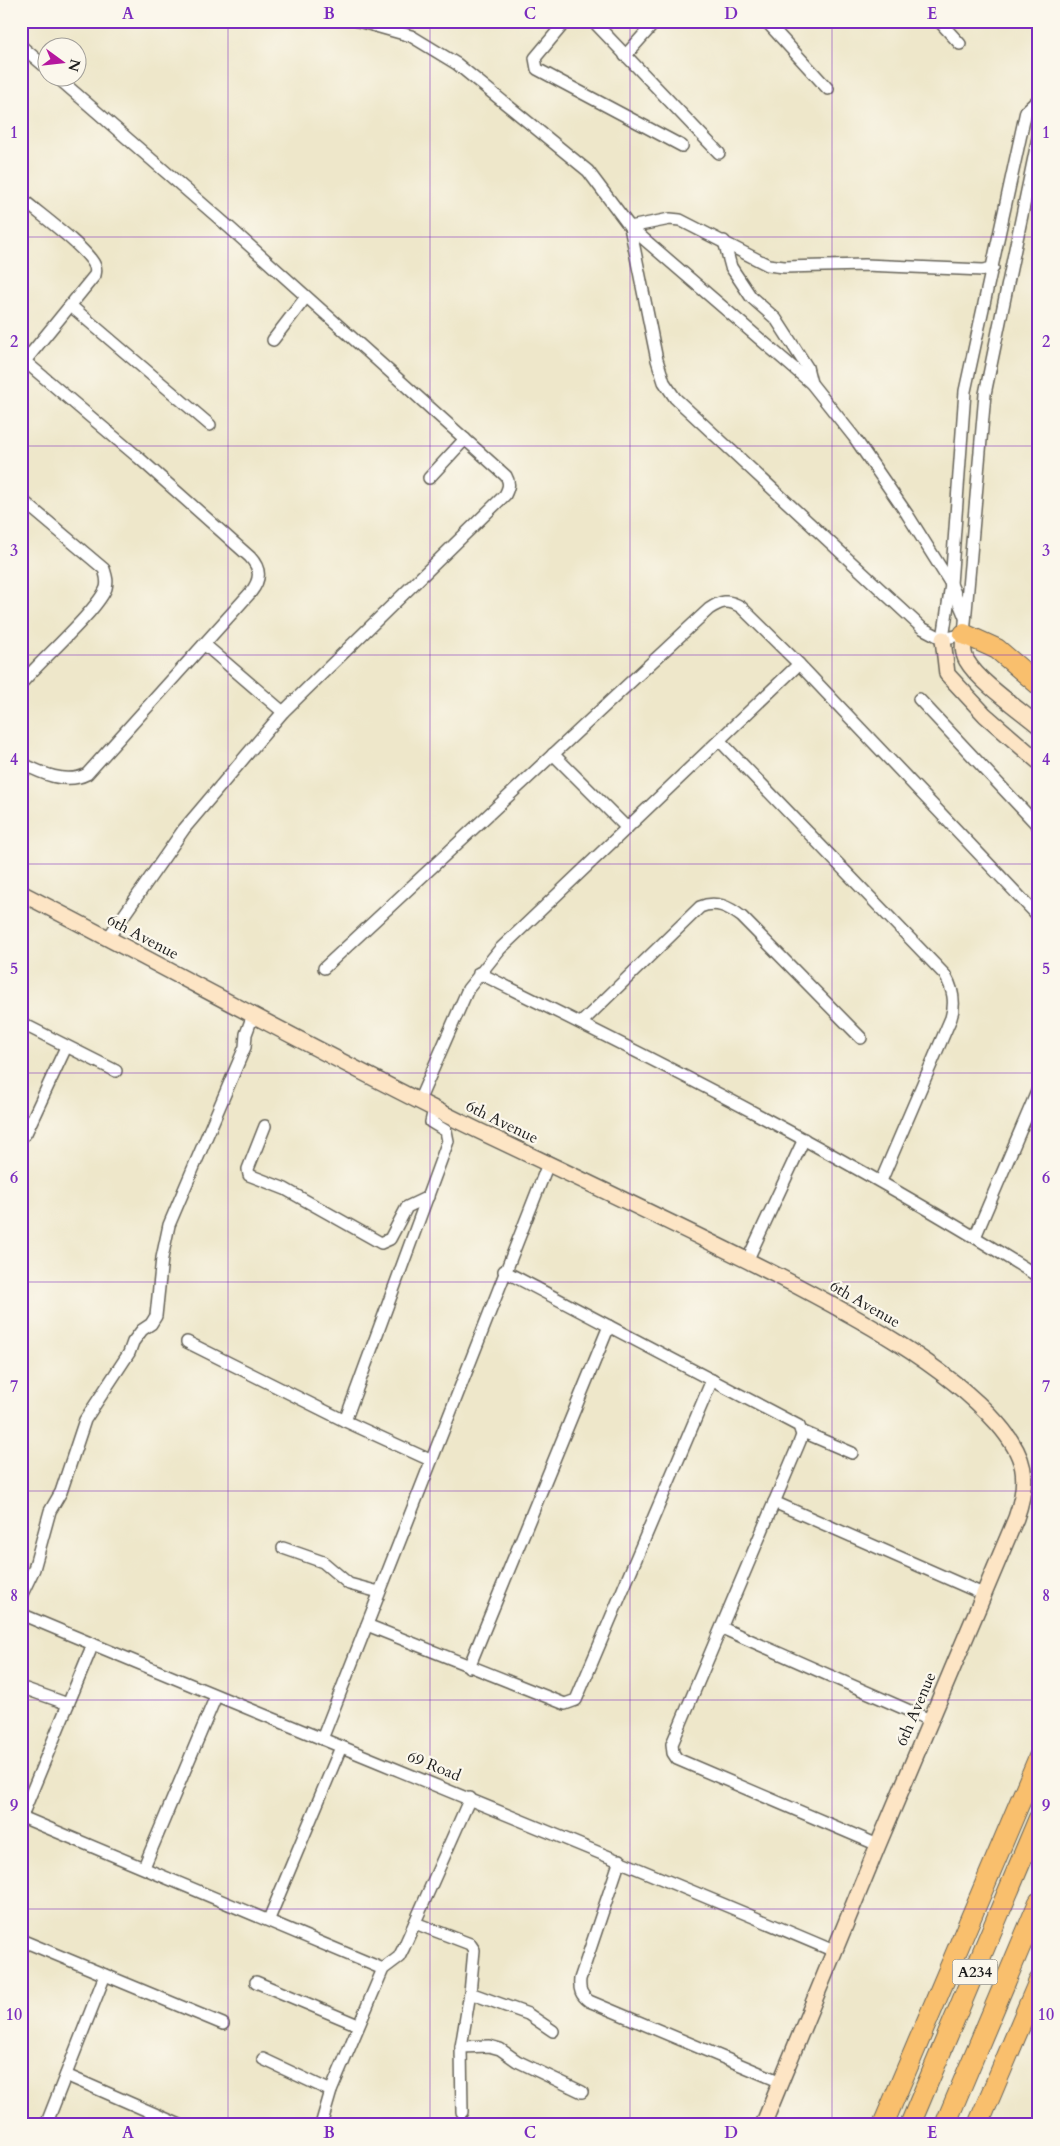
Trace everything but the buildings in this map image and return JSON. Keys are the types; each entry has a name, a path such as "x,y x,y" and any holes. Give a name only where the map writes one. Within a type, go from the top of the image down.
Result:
{"highway":[{"path":"965,626 981,640 997,649 1039,685"},
{"path":"884,2125 1039,1757"},
{"name":"A234","path":"910,2125 1039,1818"},
{"name":"A234","path":"945,2125 1039,1902"},
{"path":"978,2125 1039,1981"},
{"path":"874,2125 887,2098 906,2071"}],"street":[{"path":"358,21 411,36 457,64 588,171 630,227 811,382 872,463 951,584 965,626"},
{"path":"566,21 535,58 537,69 682,146"},
{"path":"593,21 719,153"},
{"path":"625,56 656,21"},
{"path":"766,21 828,88"},
{"path":"939,21 960,44"},
{"path":"21,46 38,60"},
{"path":"69,88 306,296 506,476 509,488 283,712 184,829 108,938"},
{"path":"1039,99 1026,111 966,391 951,584 943,638 947,674 985,715 1039,762"},
{"path":"1039,133 985,394 963,647 966,660 977,673 1039,726"},
{"path":"21,198 94,263 96,275 23,360 139,458 255,563 259,570 256,586 87,774 78,779 64,780 21,763"},
{"path":"630,227 670,219 680,220 768,265 784,267 822,265 983,270 993,268"},
{"path":"630,227 657,360 664,382 675,398 922,628 943,638"},
{"path":"724,241 731,267 751,297 776,319 807,366 811,382"},
{"path":"273,340 306,296"},
{"path":"71,306 210,425"},
{"path":"429,478 464,439"},
{"path":"21,499 104,569 107,578 105,589 91,608 25,671 21,684"},
{"path":"324,968 552,754 710,609 723,601 732,601 741,607 799,664 1039,917"},
{"path":"943,638 965,626"},
{"path":"204,644 283,712"},
{"path":"419,1101 462,1001 479,973 500,949 799,664"},
{"path":"919,699 1039,827"},
{"path":"718,740 945,975 951,986 954,1008 951,1018 881,1181"},
{"path":"552,754 627,828"},
{"name":"6th Avenue","path":"21,893 434,1109 747,1261 838,1308 894,1341 959,1388 996,1422 1010,1439 1024,1468 1024,1493 1016,1518 930,1720 763,2125"},
{"path":"581,1023 700,907 714,904 728,907 742,917 861,1038"},
{"path":"479,973 581,1023 881,1181 1039,1277"},
{"path":"21,1596 34,1569 50,1511 62,1492 84,1420 129,1353 133,1342 142,1330 151,1324 156,1316 162,1258 168,1225 245,1047 246,1034 253,1015"},
{"path":"21,1023 116,1072"},
{"path":"21,1138 26,1133 66,1047"},
{"path":"975,1237 1039,1087"},
{"path":"345,1421 448,1141 446,1131 430,1120 434,1109"},
{"path":"265,1126 248,1169 249,1175 285,1189 381,1243 390,1239 408,1208 428,1197"},
{"path":"747,1261 804,1140"},
{"path":"322,1739 504,1271 548,1164"},
{"path":"504,1271 795,1423 801,1431 852,1453"},
{"path":"469,1667 609,1326"},
{"path":"187,1342 345,1421 430,1460"},
{"path":"367,1624 469,1667 566,1704 576,1700 712,1380"},
{"path":"801,1431 800,1441 672,1744 673,1753 677,1759 878,1845"},
{"path":"774,1502 983,1594"},
{"path":"283,1548 323,1562 349,1584 378,1592"},
{"name":"69 Road","path":"21,1614 216,1696 620,1860 834,1951"},
{"path":"722,1628 930,1720"},
{"path":"93,1644 22,1817 269,1919 383,1970"},
{"path":"26,1689 68,1704"},
{"path":"144,1867 216,1696"},
{"path":"269,1919 341,1747"},
{"path":"321,2125 331,2091 383,1970 399,1957 470,1798"},
{"path":"620,1860 580,1979 580,1992 589,2002 781,2082"},
{"path":"415,1923 470,1944 475,1956 461,2047 462,2112"},
{"path":"21,1940 223,2024"},
{"path":"46,2125 105,1975"},
{"path":"256,1982 358,2025"},
{"path":"470,1993 528,2014 553,2031"},
{"path":"461,2047 490,2046 500,2049 517,2061 582,2092"},
{"path":"263,2059 331,2091"},
{"path":"66,2075 180,2125"}]}
